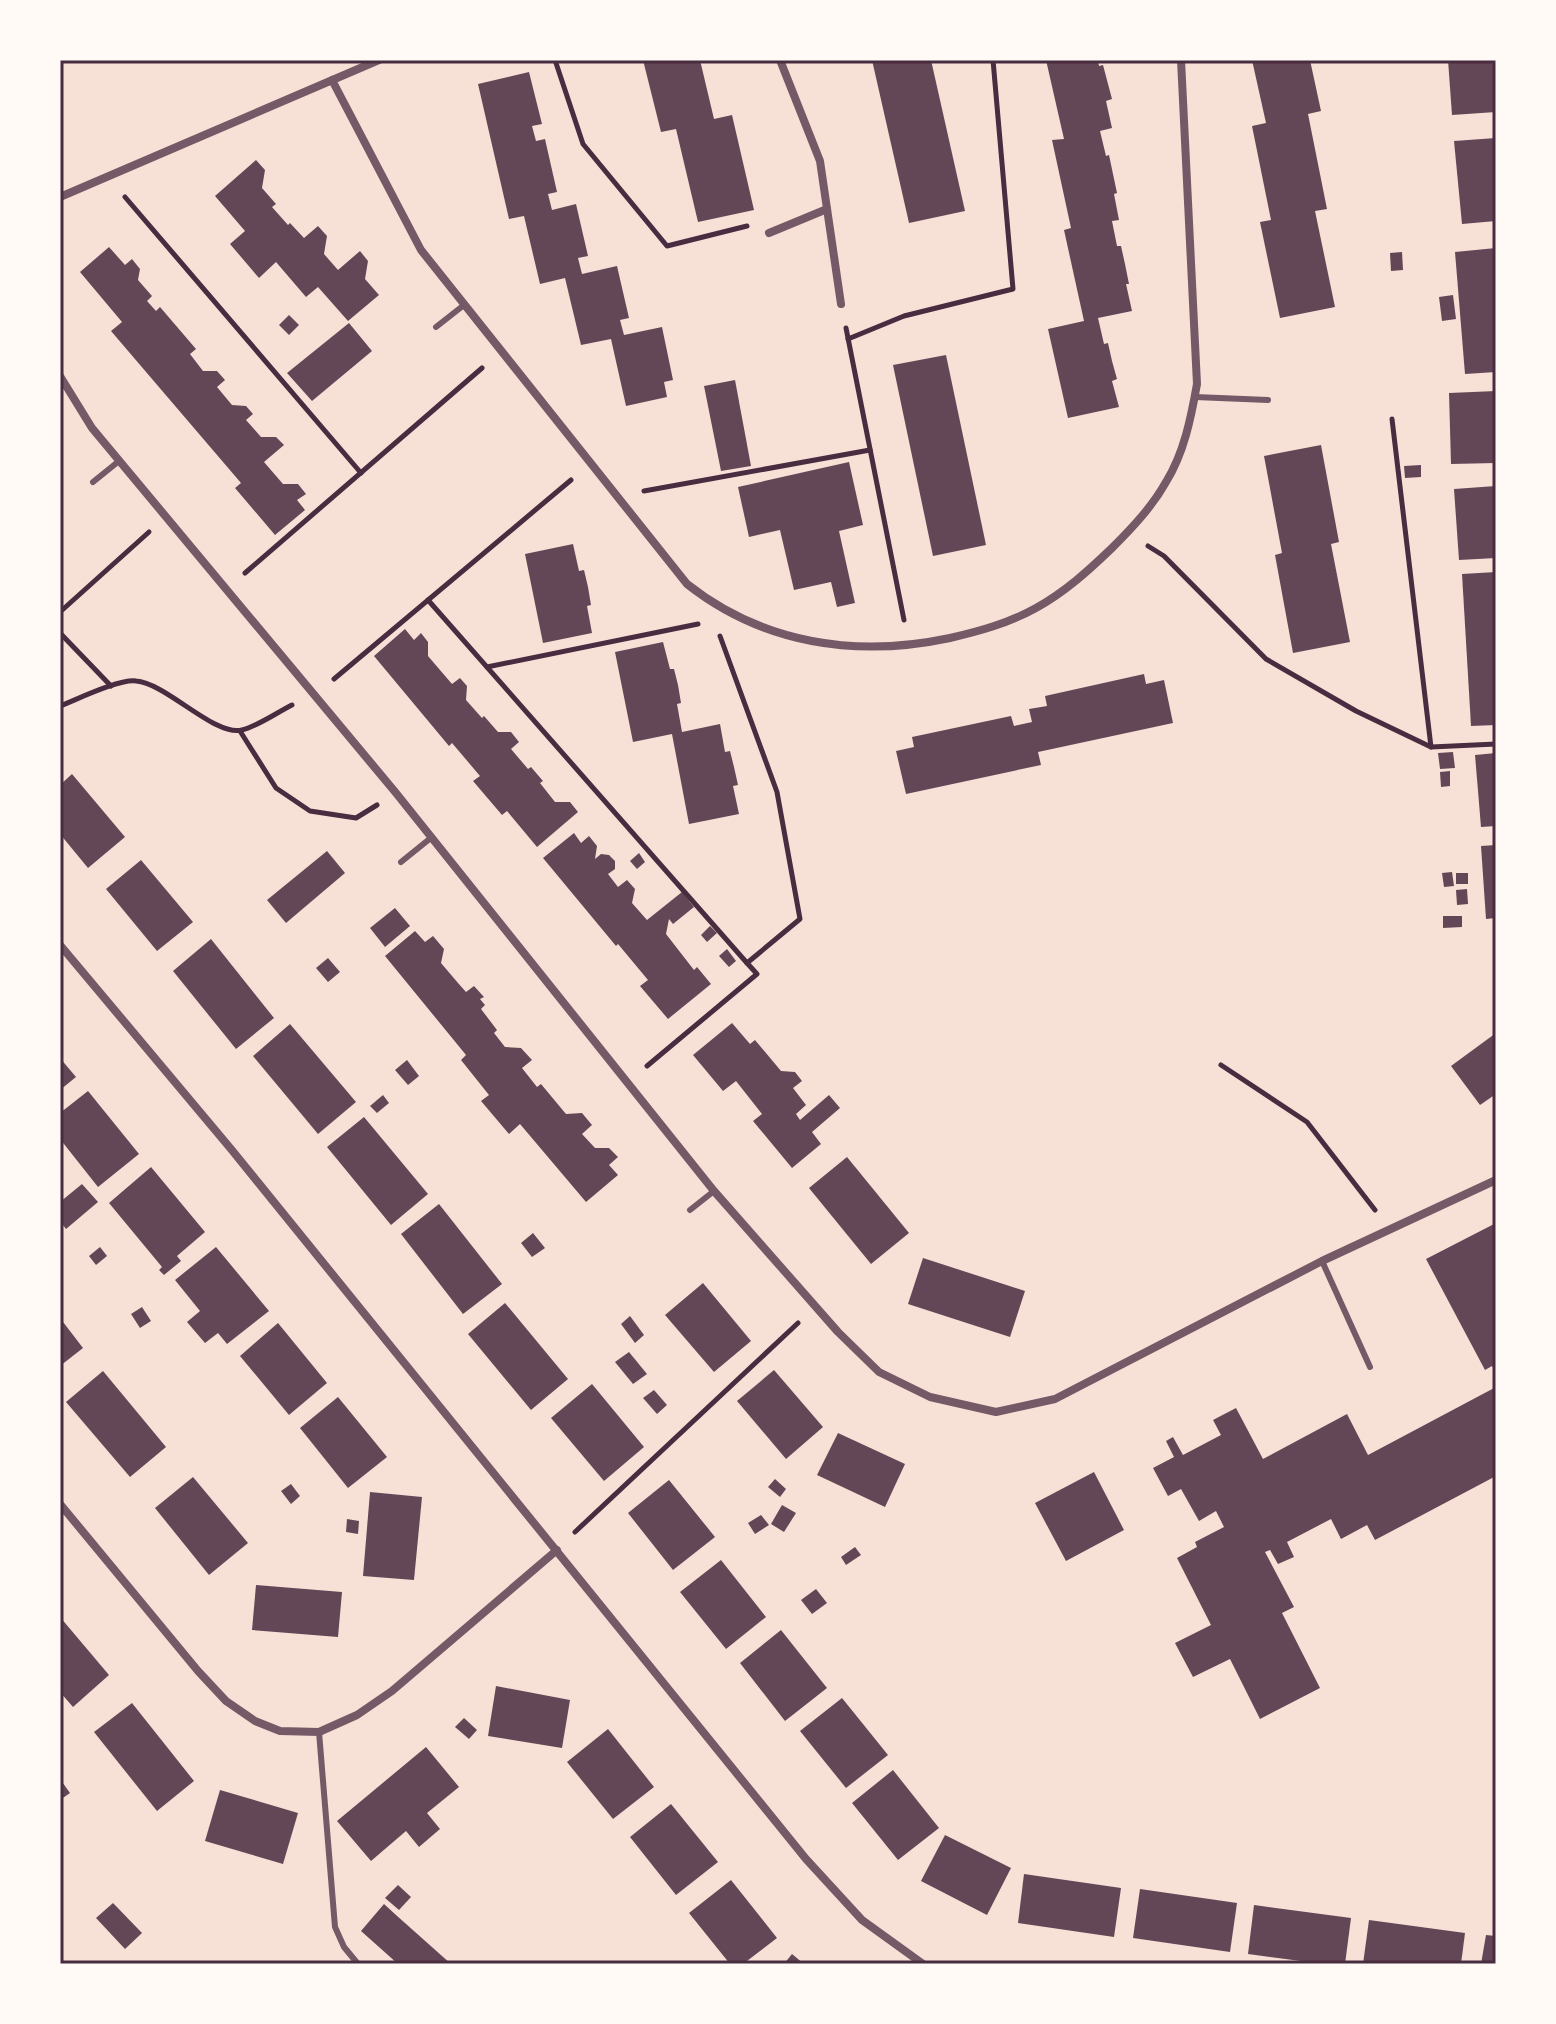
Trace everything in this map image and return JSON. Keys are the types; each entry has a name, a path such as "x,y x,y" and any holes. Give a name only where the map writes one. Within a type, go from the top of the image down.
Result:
{"street":[{"path":"60,197 379,60"},
{"path":"780,60 820,161 841,304"},
{"path":"332,80 421,250 687,584 707,600 753,624 789,636 855,647 882,648 974,633 1034,609 1084,575 1126,533 1166,483 1186,434 1195,397 1197,362 1181,60"},
{"path":"769,233 827,209"},
{"path":"60,376 92,428 432,837 714,1191 879,1372 930,1397 996,1412 1055,1399 1322,1261 1496,1180"},
{"path":"60,945 231,1149 806,1859 862,1920 923,1964"},
{"path":"60,1504 226,1701 255,1721 280,1731 319,1732 357,1715 392,1691 557,1550"}],"lane":[{"path":"436,327 464,305"},
{"path":"1195,397 1268,400"},
{"path":"93,482 119,461"},
{"path":"401,862 432,837"},
{"path":"690,1210 714,1191"},
{"path":"1322,1261 1370,1367"},
{"path":"319,1732 335,1927 344,1947 358,1964"}],"path":[{"path":"555,60 583,144 667,246 765,221 769,233"},
{"path":"848,339 904,316 1013,289 993,60"},
{"path":"115,173 127,202 361,473"},
{"path":"841,304 909,645"},
{"path":"226,590 501,352"},
{"path":"1392,419 1431,747"},
{"path":"615,496 870,450"},
{"path":"60,706 111,686 136,680 159,689 224,728 240,731 315,694 590,464"},
{"path":"60,612 166,517"},
{"path":"1126,533 1164,556 1266,659 1356,711 1431,747 1496,744"},
{"path":"428,600 757,974 628,1083"},
{"path":"707,600 777,792 800,919 747,963"},
{"path":"487,667 715,621"},
{"path":"60,633 111,686"},
{"path":"240,731 276,788 310,811 356,818 396,793"},
{"path":"1221,1065 1307,1122 1390,1230"},
{"path":"557,1550 816,1306"}],"building":[{"path":"643,60 700,60 714,119 732,115 754,210 698,222 676,129 661,132"},
{"path":"872,60 931,60 965,211 909,223"},
{"path":"1046,60 1098,60 1099,66 1103,65 1112,99 1106,101 1112,128 1100,131 1117,193 1114,194 1119,220 1112,221 1117,246 1121,246 1125,264 1132,311 1098,318 1117,379 1112,381 1119,407 1068,418 1048,329 1084,321 1064,230 1071,228 1052,140 1064,139"},
{"path":"1252,60 1310,60 1321,111 1308,114 1327,209 1315,211 1335,307 1280,318 1260,222 1271,220 1252,126 1266,123"},
{"path":"1448,60 1494,60 1496,112 1452,115"},
{"path":"529,72 542,124 532,126 536,141 545,139 557,192 548,194 552,210 576,204 588,256 578,258 582,274 617,266 629,318 620,320 624,335 662,327 673,380 664,382 667,397 626,406 611,339 581,345 565,278 540,284 524,216 509,219 478,84"},
{"path":"1496,138 1496,221 1462,224 1454,141"},
{"path":"256,160 265,170 262,188 276,204 272,207 288,225 290,223 304,238 318,226 327,236 324,254 338,270 360,251 368,261 365,279 379,295 348,321 318,287 306,297 276,262 259,278 230,244 245,231 215,196"},
{"path":"109,247 125,265 132,259 140,269 138,280 152,296 147,301 156,311 160,307 196,349 190,354 203,371 217,371 225,380 217,387 232,405 246,406 253,414 246,420 261,437 276,437 284,445 264,462 283,484 298,484 306,494 297,500 305,510 275,535 235,488 241,483 111,331 122,322 80,272"},
{"path":"1496,248 1496,372 1465,374 1455,252"},
{"path":"1402,252 1403,270 1391,271 1390,253"},
{"path":"1453,295 1456,319 1442,321 1439,297"},
{"path":"289,315 299,325 289,335 279,325"},
{"path":"349,323 372,351 312,401 287,373"},
{"path":"946,355 986,545 933,556 893,365"},
{"path":"735,380 751,466 721,471 704,386"},
{"path":"1496,391 1496,463 1451,464 1449,393"},
{"path":"1321,445 1339,542 1331,544 1350,642 1293,653 1275,555 1282,553 1264,456"},
{"path":"849,462 863,525 839,531 855,603 837,607 831,582 794,590 780,530 749,537 738,487"},
{"path":"1421,465 1421,477 1405,478 1404,466"},
{"path":"1496,486 1496,558 1459,560 1454,489"},
{"path":"573,544 579,571 584,570 588,587 591,605 587,606 592,633 543,643 525,554"},
{"path":"1496,572 1496,725 1471,726 1462,574"},
{"path":"405,629 414,640 421,633 428,642 428,656 452,684 460,678 467,686 466,700 482,718 484,716 498,732 511,732 519,742 511,749 543,781 540,783 555,802 570,802 578,812 537,847 507,811 502,815 473,781 480,776 452,743 449,746 374,656"},
{"path":"663,642 678,685 681,703 677,704 682,732 720,724 725,752 730,751 738,785 733,786 739,814 689,824 672,734 633,742 615,652"},
{"path":"1144,674 1146,684 1164,680 1173,723 1038,752 1041,765 906,794 896,751 914,747 912,737 1011,716 1014,726 1032,722 1029,709 1047,706 1045,696"},
{"path":"1453,752 1455,768 1440,769 1438,753"},
{"path":"1496,753 1496,826 1481,827 1475,755"},
{"path":"1450,771 1450,786 1441,787 1440,772"},
{"path":"72,774 125,837 88,868 60,834 60,785"},
{"path":"574,833 581,843 589,836 597,846 595,859 601,854 609,855 615,861 615,869 608,874 618,887 627,880 635,889 632,903 647,920 682,892 694,907 673,924 669,919 666,934 694,970 697,967 711,984 668,1019 640,986 648,980 543,858"},
{"path":"1496,845 1496,918 1486,919 1481,846"},
{"path":"327,851 345,873 286,923 267,900"},
{"path":"639,853 645,862 637,869 630,861"},
{"path":"141,860 193,922 157,951 106,889"},
{"path":"1452,872 1454,886 1444,887 1442,873"},
{"path":"1456,873 1468,873 1468,884 1456,884"},
{"path":"1467,889 1468,904 1457,905 1456,890"},
{"path":"395,908 410,926 385,947 370,928"},
{"path":"1443,916 1462,916 1462,927 1443,928"},
{"path":"710,926 717,933 707,942 701,935"},
{"path":"415,931 425,942 433,936 444,949 441,963 466,992 474,986 484,997 480,999 485,1005 481,1009 497,1030 494,1033 505,1047 521,1048 532,1060 522,1068 537,1087 541,1084 566,1114 582,1113 592,1125 582,1134 595,1148 609,1148 618,1157 609,1165 618,1175 586,1202 520,1124 509,1134 481,1101 489,1095 461,1060 466,1055 385,956"},
{"path":"211,939 274,1018 236,1049 173,971"},
{"path":"727,949 736,961 729,967 719,956"},
{"path":"328,958 340,972 328,982 316,968"},
{"path":"732,1023 750,1044 755,1040 781,1071 795,1072 802,1081 793,1088 806,1105 796,1114 800,1120 829,1095 840,1108 812,1132 821,1144 792,1168 753,1121 762,1114 736,1081 723,1091 693,1055"},
{"path":"290,1024 356,1102 318,1134 253,1056"},
{"path":"1496,1033 1496,1094 1480,1105 1451,1066"},
{"path":"60,1058 76,1077 60,1090"},
{"path":"407,1060 419,1076 408,1085 395,1070"},
{"path":"88,1091 139,1154 98,1187 60,1139 60,1113"},
{"path":"383,1095 389,1103 377,1113 370,1106"},
{"path":"364,1117 428,1194 391,1225 327,1147"},
{"path":"847,1157 909,1233 871,1264 809,1188"},
{"path":"151,1167 205,1232 177,1256 181,1261 164,1275 159,1270 162,1267 109,1203"},
{"path":"82,1184 98,1202 66,1229 60,1221 60,1202"},
{"path":"439,1204 502,1284 463,1314 401,1234"},
{"path":"1496,1223 1496,1372 1492,1366 1485,1370 1426,1259"},
{"path":"533,1233 545,1248 532,1257 521,1243"},
{"path":"100,1247 107,1256 96,1265 89,1256"},
{"path":"216,1247 269,1311 227,1344 218,1333 205,1343 187,1322 200,1311 175,1280"},
{"path":"923,1258 1025,1291 1010,1337 908,1304"},
{"path":"703,1283 751,1341 714,1372 665,1315"},
{"path":"505,1303 568,1379 531,1410 468,1334"},
{"path":"142,1307 151,1321 140,1328 131,1314"},
{"path":"630,1316 644,1335 635,1343 621,1324"},
{"path":"60,1318 83,1348 60,1366"},
{"path":"278,1323 327,1383 289,1415 240,1356"},
{"path":"629,1352 647,1374 633,1384 615,1362"},
{"path":"774,1370 823,1427 786,1459 737,1401"},
{"path":"103,1371 166,1447 130,1477 66,1402"},
{"path":"592,1384 644,1447 604,1481 551,1418"},
{"path":"1496,1387 1496,1476 1375,1540 1367,1525 1341,1539 1331,1519 1287,1542 1294,1557 1278,1564 1270,1550 1265,1552 1294,1607 1282,1613 1320,1688 1260,1719 1230,1659 1193,1677 1175,1643 1211,1625 1177,1558 1197,1547 1195,1542 1224,1527 1216,1511 1199,1521 1181,1489 1168,1496 1153,1468 1174,1457 1166,1441 1173,1437 1183,1455 1221,1435 1213,1420 1236,1408 1263,1459 1347,1414 1368,1455"},
{"path":"654,1390 667,1405 657,1414 643,1398"},
{"path":"338,1397 387,1457 348,1488 300,1428"},
{"path":"838,1433 905,1464 885,1507 817,1475"},
{"path":"1094,1472 1124,1530 1066,1561 1035,1503"},
{"path":"193,1477 248,1543 209,1575 155,1508"},
{"path":"775,1479 786,1489 780,1497 768,1487"},
{"path":"669,1480 715,1537 673,1570 628,1513"},
{"path":"291,1484 300,1496 291,1504 281,1491"},
{"path":"370,1492 422,1497 414,1580 363,1576"},
{"path":"782,1505 796,1513 784,1532 771,1524"},
{"path":"761,1515 769,1525 755,1534 748,1523"},
{"path":"347,1519 359,1521 358,1534 346,1532"},
{"path":"855,1547 861,1555 846,1565 841,1557"},
{"path":"721,1560 766,1617 726,1649 680,1592"},
{"path":"256,1585 342,1592 338,1637 252,1630"},
{"path":"816,1589 827,1603 812,1614 801,1600"},
{"path":"60,1617 109,1675 73,1707 60,1692"},
{"path":"781,1630 827,1688 785,1721 740,1663"},
{"path":"496,1686 570,1700 562,1748 488,1736"},
{"path":"842,1698 888,1755 846,1788 800,1731"},
{"path":"132,1703 194,1781 157,1811 94,1732"},
{"path":"464,1718 477,1730 469,1739 455,1727"},
{"path":"608,1729 654,1787 613,1819 567,1762"},
{"path":"426,1747 459,1787 427,1813 440,1829 419,1847 406,1831 371,1861 337,1821"},
{"path":"893,1770 939,1828 898,1860 852,1803"},
{"path":"60,1779 70,1793 60,1800"},
{"path":"220,1790 298,1813 283,1864 205,1841"},
{"path":"671,1804 718,1862 676,1895 630,1837"},
{"path":"945,1835 1011,1868 987,1915 921,1881"},
{"path":"1024,1874 1121,1888 1114,1937 1018,1923"},
{"path":"731,1880 777,1938 743,1964 730,1964 689,1913"},
{"path":"398,1885 411,1897 399,1910 385,1898"},
{"path":"1140,1889 1237,1903 1230,1952 1133,1938"},
{"path":"113,1903 142,1933 125,1949 96,1918"},
{"path":"384,1904 451,1964 398,1964 361,1931"},
{"path":"1254,1905 1351,1918 1345,1964 1248,1954"},
{"path":"1369,1920 1465,1933 1461,1964 1363,1964"},
{"path":"1486,1935 1496,1936 1496,1964 1481,1964"},
{"path":"792,1954 804,1964 784,1964"}]}
